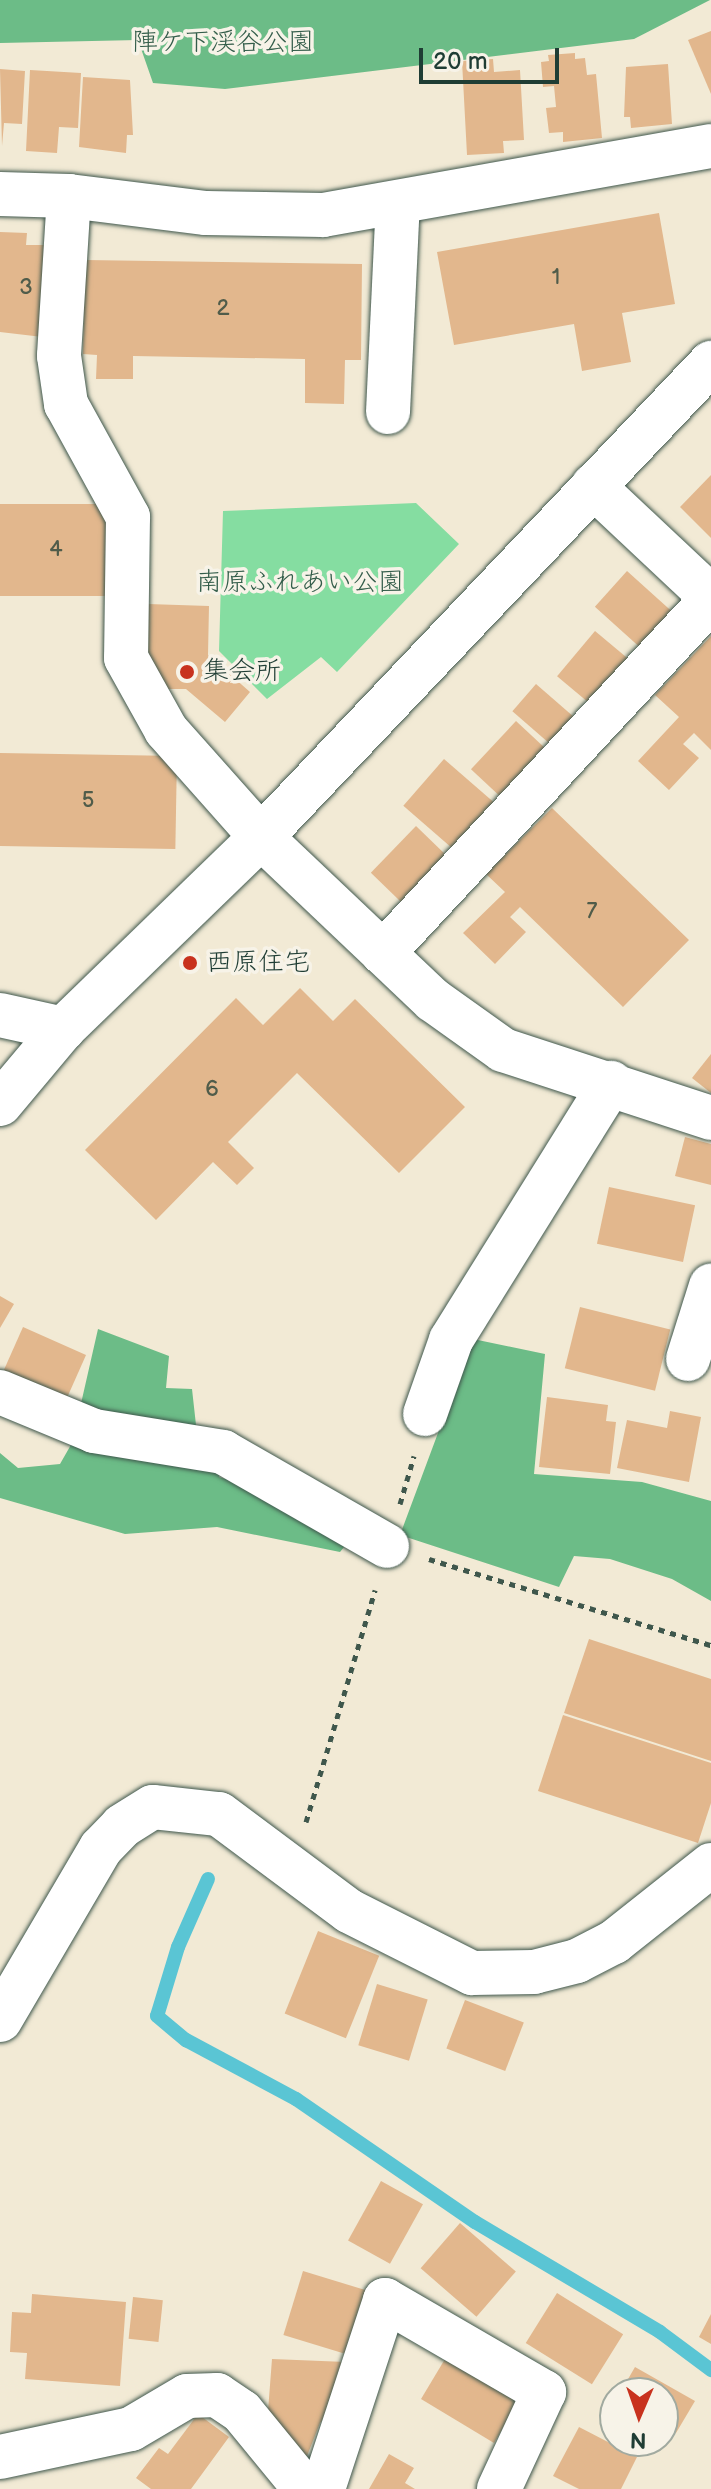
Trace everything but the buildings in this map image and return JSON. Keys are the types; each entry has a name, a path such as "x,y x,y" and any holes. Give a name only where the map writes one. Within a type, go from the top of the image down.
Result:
{"street":[{"path":"0,194 69,196 206,213 323,215 711,146"},
{"path":"69,196 59,356 66,404 128,517 126,658 166,730 261,837 383,953 433,1000 503,1050 711,1118"},
{"path":"388,412 398,203"},
{"path":"0,1058 53,1027 261,837 711,363"},
{"path":"383,953 711,598 593,486"},
{"path":"0,1015 53,1027"},
{"path":"0,1104 53,1027"},
{"path":"425,1414 451,1340 611,1083"},
{"path":"688,1359 711,1286"},
{"path":"0,1392 94,1431 223,1452 387,1546"},
{"path":"0,2020 101,1848 122,1826 153,1807 219,1814 294,1865 349,1911 472,1973 534,1972 577,1961 614,1942 711,1865"},
{"path":"323,2489 385,2300 544,2392 499,2489"},
{"path":"0,2457 131,2429 187,2396 217,2395 242,2412 305,2489"}],"path":[{"path":"294,1865 413,1458"},
{"path":"387,1546 711,1645"}],"green space":[{"name":"陣ケ下渓谷公園","path":"0,0 710,0 634,39 225,89 153,83 138,40 0,43"},
{"name":"南原ふれあい公園","path":"416,503 459,544 337,672 321,657 267,699 219,651 223,511"},
{"path":"98,1329 169,1356 166,1388 192,1389 197,1434 230,1440 219,1477 266,1492 349,1541 340,1552 217,1527 125,1534 0,1498 0,1453 18,1468 60,1464 72,1443"},
{"path":"473,1339 545,1354 534,1474 642,1482 711,1501 711,1601 672,1579 610,1559 574,1556 559,1587 400,1535"}],"waterway":[{"path":"208,1879 178,1947 157,2016 186,2040 296,2099 475,2222 660,2332 711,2370"}],"place":[{"name":"集会所","path":"187,672"},
{"name":"西原住宅","path":"190,963"}]}
